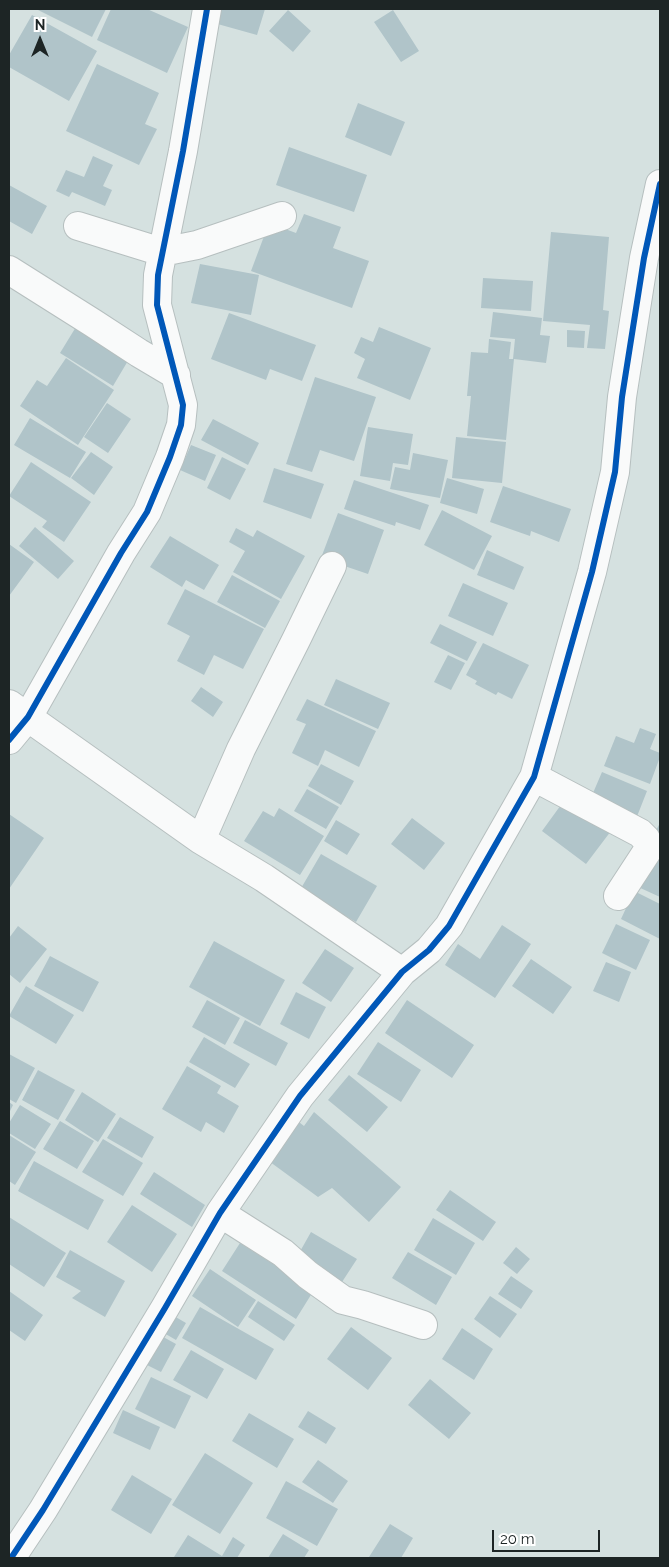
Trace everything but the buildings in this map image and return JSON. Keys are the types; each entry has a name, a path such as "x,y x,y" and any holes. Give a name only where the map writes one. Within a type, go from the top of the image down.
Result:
{"street":[{"path":"9,740 18,710 147,512 170,457 180,425 183,405 157,305 158,276 183,151 207,9"},
{"path":"11,1558 150,1333 220,1214 300,1096 402,972 428,950 449,926 534,777 592,572 615,472 622,398 639,286 660,184"},
{"path":"78,226 162,252 196,244 282,216"},
{"path":"9,270 93,322 139,354 176,375"},
{"path":"201,840 241,749 332,566"},
{"path":"18,710 201,840 264,878 402,972"},
{"path":"534,777 640,833 646,839 650,847 618,896"},
{"path":"220,1214 283,1253 308,1275 344,1300 363,1304 423,1325"}],"cycle path":[{"path":"9,740 28,717 121,553 147,512 181,425 183,405 157,305 158,275 183,151 207,9"},
{"path":"11,1558 43,1510 220,1213 300,1096 402,972 429,950 449,926 534,777 592,572 615,472 622,397 644,258 660,184"}]}
